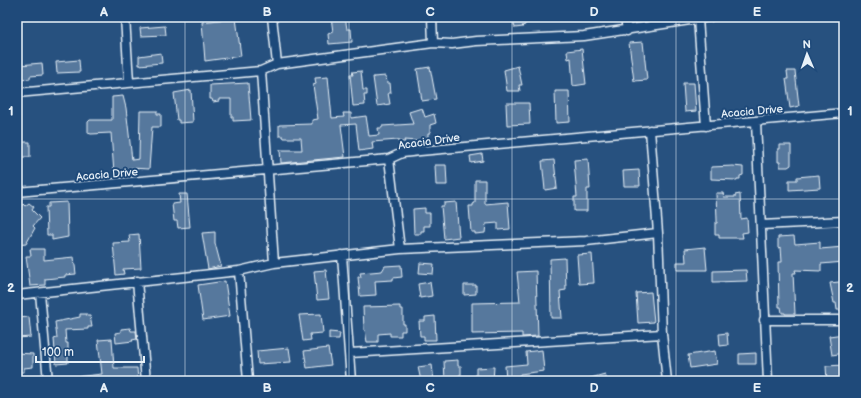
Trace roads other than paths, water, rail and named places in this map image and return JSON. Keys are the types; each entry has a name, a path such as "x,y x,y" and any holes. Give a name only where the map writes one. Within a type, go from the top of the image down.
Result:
{"street":[{"path":"125,17 129,82"},
{"path":"272,17 277,64"},
{"path":"432,17 434,43"},
{"path":"625,17 626,31"},
{"path":"17,93 261,71 277,64 434,43 452,44 476,40 584,36 626,31 710,17"},
{"path":"698,19 706,126"},
{"path":"261,71 274,264"},
{"name":"Acacia Drive","path":"17,192 268,171 389,159 402,153 420,151 844,113"},
{"path":"756,122 768,381"},
{"path":"650,130 658,233 662,334 667,381"},
{"path":"389,159 400,249"},
{"path":"761,225 844,221"},
{"path":"17,295 239,271 274,264 400,249 586,241 658,233"},
{"path":"342,255 352,381"},
{"path":"239,271 248,381"},
{"path":"137,281 146,381"},
{"path":"40,293 48,381"},
{"path":"764,320 844,320"},
{"path":"350,353 662,334"}]}
